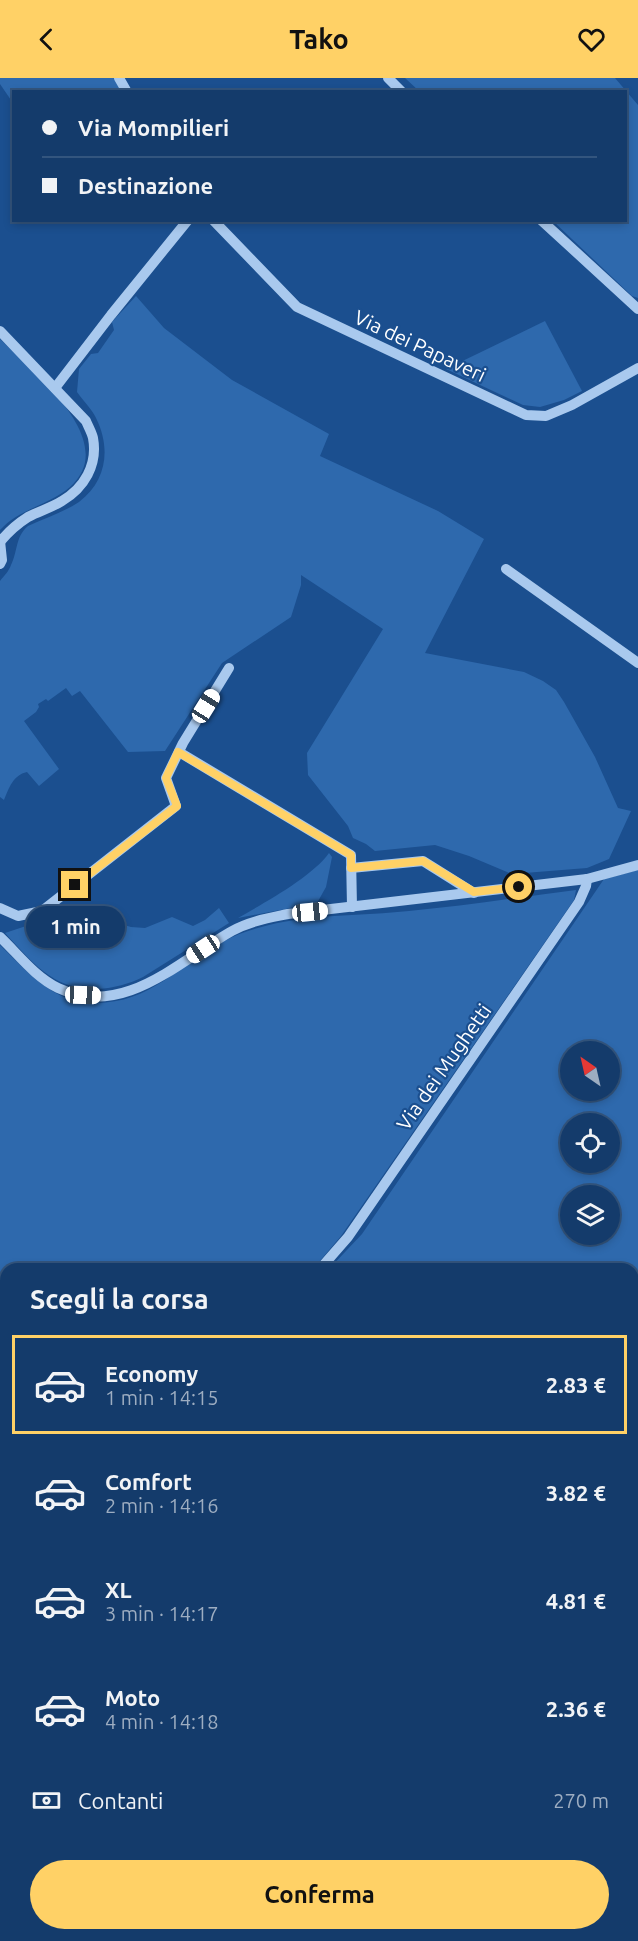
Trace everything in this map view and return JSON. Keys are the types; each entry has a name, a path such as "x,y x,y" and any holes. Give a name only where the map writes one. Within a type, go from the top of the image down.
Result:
{"street":[{"path":"388,78 400,90"},
{"path":"56,388 111,315 186,222"},
{"name":"Via dei Papaveri","path":"215,222 297,307 526,415 546,416 572,405 638,368"},
{"path":"543,222 638,309"},
{"path":"0,331 86,421 93,438 93,459 80,489 61,502 28,517 13,528 0,542 2,560 0,564"},
{"path":"506,569 638,663"},
{"path":"0,908 18,916 42,911 177,806 166,778 178,752 230,668"},
{"path":"178,752 351,855 352,907"},
{"path":"351,868 423,861 474,892"},
{"path":"0,937 33,970 58,988 71,993 98,996 144,986 233,930 262,919 587,879 638,865"},
{"name":"Via dei Mughetti","path":"325,1263 348,1238 573,912 586,886 587,879"}],"shaded area":[{"path":"0,78 115,78 123,90 12,90 12,102 0,84"},
{"path":"405,78 615,78 625,90 418,90"},
{"path":"627,92 638,105 638,298 632,296 554,222 627,222"},
{"path":"136,296 164,328 232,380 329,434 320,456 438,511 484,539 425,653 524,672 556,690 595,757 618,808 631,811 609,859 587,868 512,874 435,845 375,851 353,838 348,826 308,775 307,753 383,629 301,575 301,585 291,617 222,663 165,751 128,752 80,691 72,696 66,688 48,701 46,699 38,704 36,712 24,721 59,769 39,786 27,772 22,774 12,783 4,800 0,797 0,581 10,567 24,530 79,502 96,484 101,474 105,452 104,441 94,415 77,392 79,369 91,354 98,353 114,330 112,322"},
{"path":"545,321 582,391 564,400 540,407 523,405 446,369"},
{"path":"0,339 66,407 79,428 85,449 83,469 70,487 16,517 0,530"},
{"path":"329,853 332,857 326,887 317,903 238,918 300,880"},
{"path":"638,870 638,1263 335,1263 362,1234 604,879"},
{"path":"576,890 574,900 341,1236 318,1263 0,1263 0,945 31,975 53,992 79,1002 113,1002 131,997 162,982 228,939 269,925 321,917 451,907"},
{"path":"219,908 229,923 143,977 121,985 98,989 82,988 56,980 35,964 5,933 38,922 88,918 101,918 131,927 145,928 172,917 193,926 205,920"}],"route":[{"path":"75,885 177,806 166,778 178,752 351,855 351,868 423,861 474,892 519,887"}]}
